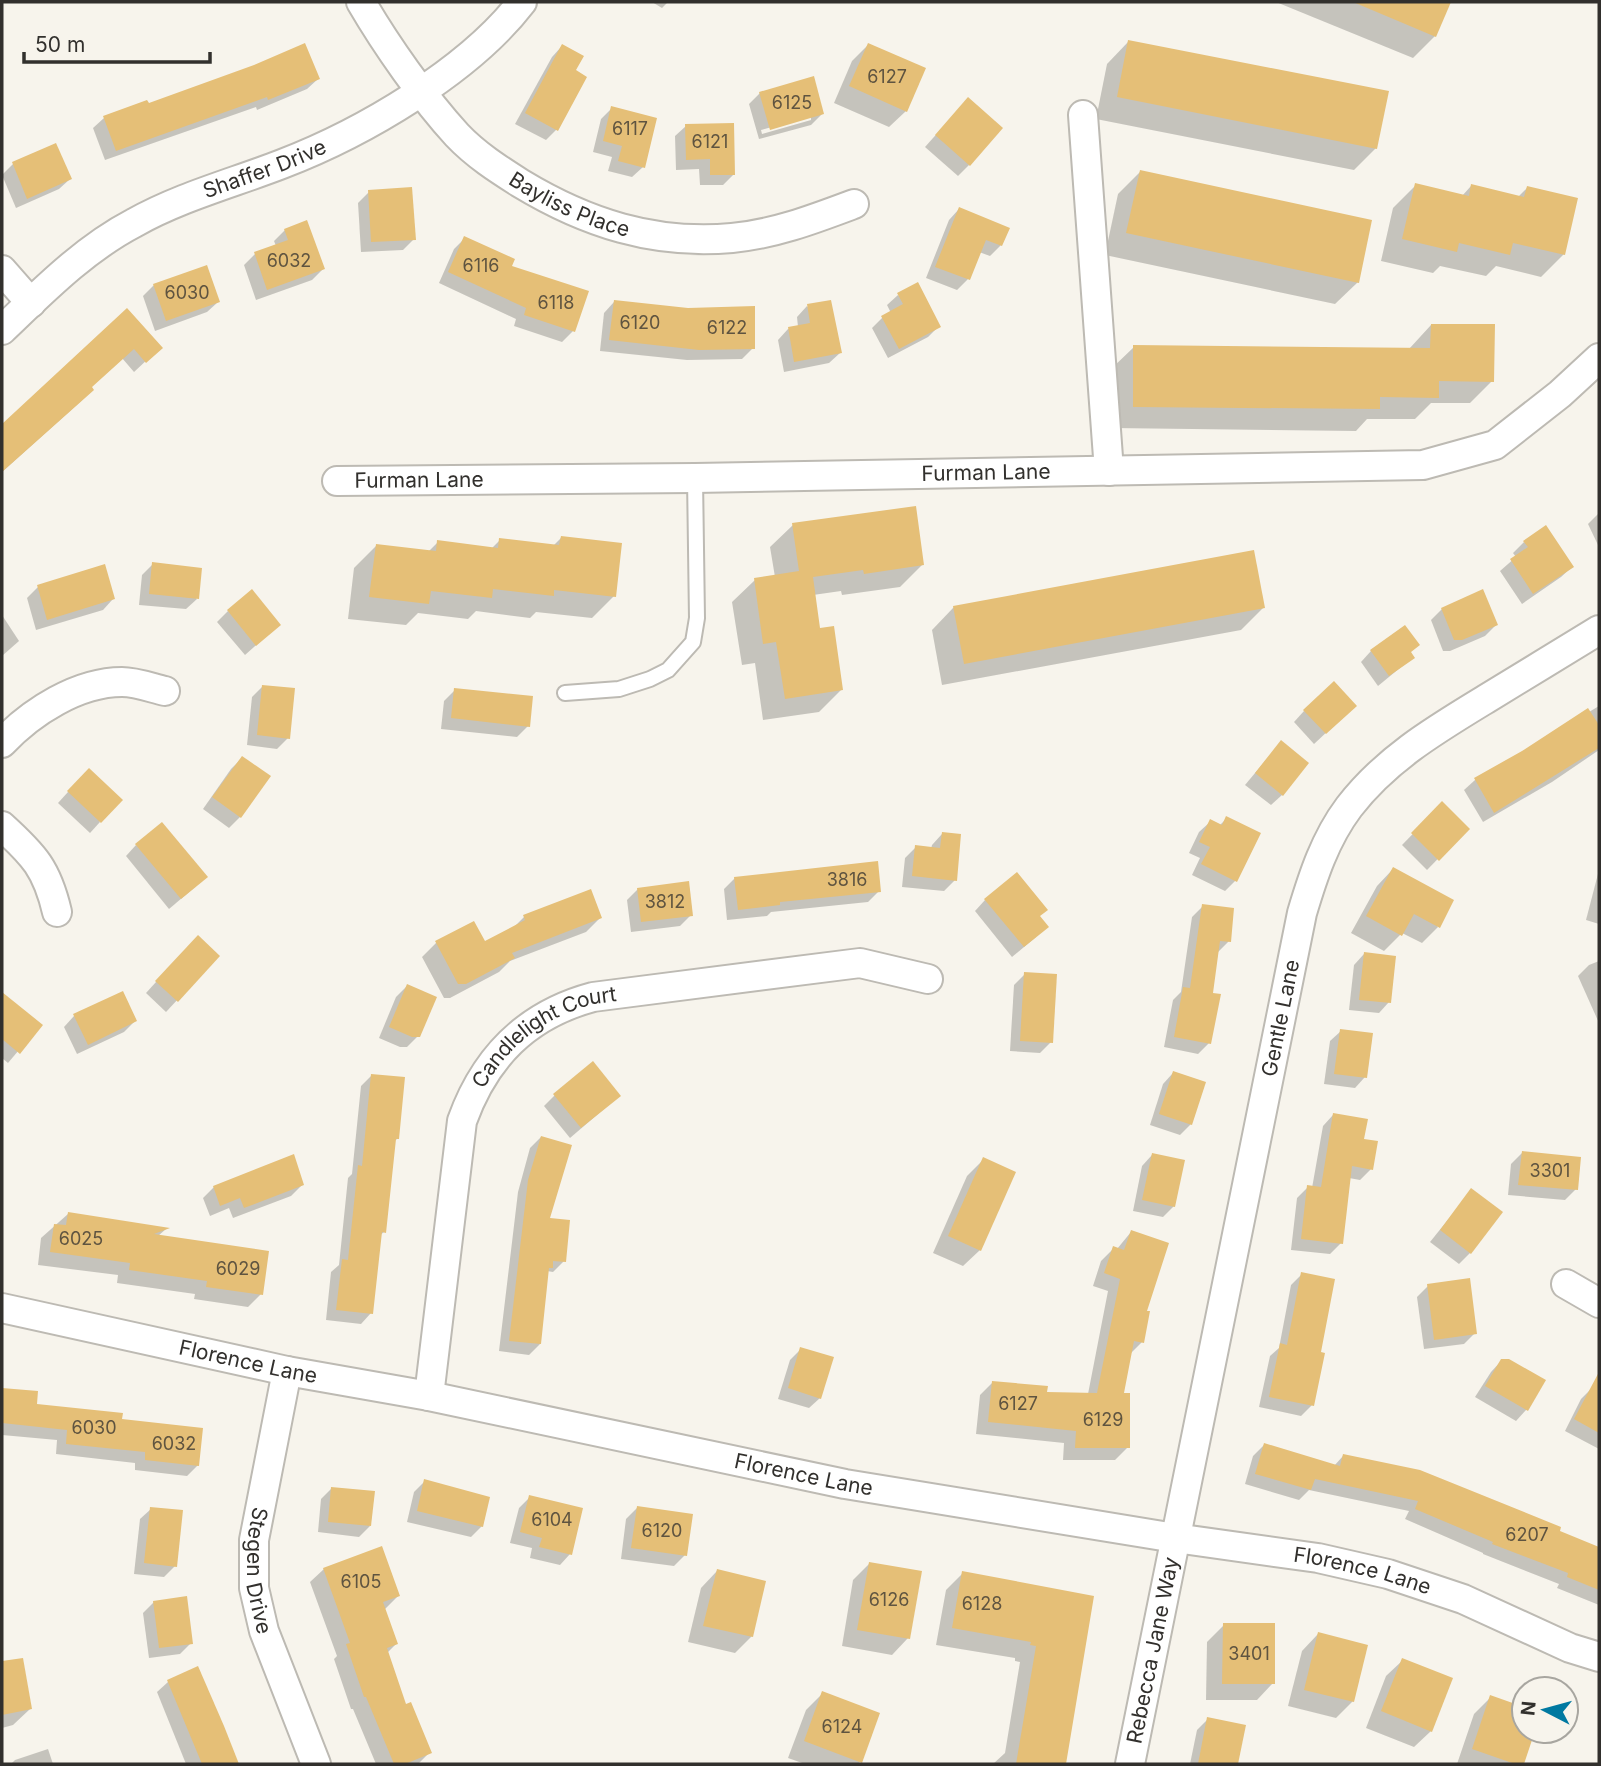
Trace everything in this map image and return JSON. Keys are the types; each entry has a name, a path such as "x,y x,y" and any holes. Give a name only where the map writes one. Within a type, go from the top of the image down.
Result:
{"street":[{"name":"Bayliss Place","path":"361,2 377,30 421,89 458,135 491,165 552,202 608,226 673,237 734,238 799,225 854,204"},
{"name":"Shaffer Drive","path":"2,330 94,248 132,223 174,204 339,141 368,125 460,63 522,2"},
{"path":"1083,115 1109,471"},
{"path":"2,271 31,303"},
{"name":"Furman Lane","path":"337,481 695,478 1423,465 1495,445 1560,394 1599,358"},
{"name":"Gentle Lane","path":"1175,1538 1302,913 1314,873 1330,838 1348,809 1370,782 1394,760 1424,737 1599,630"},
{"path":"2,743 32,716 88,687 125,681 165,691"},
{"path":"2,826 28,850 44,872 51,886 57,912"},
{"name":"Candlelight Court","path":"429,1396 462,1121 470,1099 485,1072 510,1042 556,1010 593,998 860,963 928,979"},
{"path":"1566,1284 1599,1303"},
{"name":"Florence Lane","path":"2,1308 287,1371 429,1396 845,1484 1175,1538 1318,1558 1388,1574 1463,1600 1570,1648 1599,1657"},
{"name":"Stegen Drive","path":"287,1371 256,1522 252,1566 264,1630 316,1764"},
{"name":"Rebecca Jane Way","path":"1130,1764 1175,1538"}],"lane":[{"path":"565,693 619,689 650,679 668,670 693,642 697,618 695,478"}],"building":[{"path":"1353,2 1451,2 1436,37"},
{"path":"1128,40 1389,91 1377,149 1117,97"},
{"path":"305,43 320,79 268,100 267,97 116,151 103,116 147,100 149,103 254,65"},
{"path":"868,43 926,68 907,112 849,86"},
{"path":"562,44 584,56 576,70 587,77 558,131 525,113"},
{"path":"814,76 824,114 770,130 759,92"},
{"path":"968,97 1003,128 970,166 935,135"},
{"path":"611,106 657,118 645,168 618,161 622,146 603,141"},
{"path":"734,123 735,175 710,175 710,159 686,160 685,124"},
{"path":"56,143 72,179 27,199 12,162"},
{"path":"1140,170 1372,220 1359,283 1126,233"},
{"path":"1415,183 1469,196 1471,184 1524,197 1527,186 1578,198 1565,255 1513,243 1510,255 1459,243 1457,252 1402,239"},
{"path":"412,187 416,240 371,242 368,190"},
{"path":"959,207 1010,228 1002,246 986,240 970,280 935,267"},
{"path":"307,220 325,269 267,290 254,252 288,240 284,229"},
{"path":"464,236 515,259 512,266 589,291 575,332 524,315 526,308 448,272"},
{"path":"207,265 220,302 166,321 153,284"},
{"path":"918,282 941,327 899,349 881,316 903,304 897,293"},
{"path":"614,300 688,308 755,306 755,349 699,350 609,340"},
{"path":"831,300 842,353 794,362 788,327 810,323 807,304"},
{"path":"127,308 163,348 146,363 134,349 92,387 94,390 2,472 2,424"},
{"path":"1431,324 1495,324 1494,382 1439,381 1439,398 1380,397 1380,409 1133,407 1133,345 1430,348"},
{"path":"916,506 924,565 864,574 863,570 813,577 820,628 834,626 843,690 785,699 776,642 763,644 754,578 799,571 792,523"},
{"path":"1546,525 1574,567 1533,594 1510,559 1528,547 1523,541"},
{"path":"561,536 622,543 616,597 554,590 554,596 493,589 492,598 431,591 429,604 369,597 376,544 436,551 437,540 498,548 499,538 559,545"},
{"path":"1254,550 1265,608 964,664 953,606"},
{"path":"152,562 202,568 199,599 149,594"},
{"path":"105,564 115,599 47,620 37,585"},
{"path":"252,589 281,625 256,646 227,610"},
{"path":"1483,589 1498,625 1462,640 1454,640 1441,608"},
{"path":"1405,625 1420,645 1411,652 1415,658 1389,676 1370,650"},
{"path":"1334,681 1357,706 1326,734 1303,710"},
{"path":"262,685 295,688 290,739 257,735"},
{"path":"454,688 533,696 530,727 451,718"},
{"path":"1588,708 1599,725 1599,748 1494,813 1474,778 1522,751"},
{"path":"1281,740 1309,763 1283,796 1255,773"},
{"path":"242,756 271,776 241,818 212,797"},
{"path":"89,768 123,800 101,823 67,791"},
{"path":"1442,801 1470,829 1439,861 1411,833"},
{"path":"1226,816 1261,833 1237,882 1201,864 1210,847 1199,842 1210,819 1222,825"},
{"path":"162,822 208,877 181,899 135,844"},
{"path":"942,832 961,834 957,881 912,876 915,845 940,848"},
{"path":"878,861 881,892 780,902 780,905 738,910 734,877"},
{"path":"1393,867 1454,900 1440,928 1414,914 1402,936 1366,916"},
{"path":"1017,872 1048,910 1040,916 1049,927 1024,947 984,899"},
{"path":"689,881 693,916 641,922 637,888"},
{"path":"591,889 602,918 512,953 515,958 466,984 458,984 435,941 474,921 485,941 525,920 523,915"},
{"path":"1202,904 1234,908 1231,942 1220,941 1213,993 1221,994 1211,1044 1174,1037 1183,987 1190,988"},
{"path":"198,935 220,956 178,1002 155,981"},
{"path":"1364,952 1396,956 1391,1003 1359,1000"},
{"path":"1024,972 1057,974 1053,1043 1020,1041"},
{"path":"407,984 437,997 420,1037 412,1037 389,1027"},
{"path":"123,991 137,1021 88,1045 73,1014"},
{"path":"2,992 43,1025 20,1054 2,1039"},
{"path":"1340,1029 1373,1033 1367,1078 1334,1074"},
{"path":"593,1061 621,1096 581,1128 553,1094"},
{"path":"1173,1071 1206,1082 1192,1125 1159,1114"},
{"path":"371,1074 405,1077 399,1139 396,1139 386,1233 382,1232 373,1314 336,1310 342,1259 348,1260 358,1165 362,1166"},
{"path":"1333,1113 1368,1119 1364,1139 1378,1141 1373,1170 1352,1166 1343,1244 1301,1239 1307,1185 1321,1187"},
{"path":"541,1136 572,1145 550,1218 570,1220 566,1262 553,1261 553,1268 549,1268 541,1344 509,1341 528,1180"},
{"path":"1522,1151 1581,1157 1578,1190 1518,1185"},
{"path":"1152,1153 1185,1160 1175,1207 1142,1200"},
{"path":"294,1154 304,1185 244,1208 240,1198 220,1206 213,1186"},
{"path":"983,1157 1016,1172 981,1251 948,1236"},
{"path":"1471,1188 1503,1212 1471,1254 1440,1230"},
{"path":"68,1212 170,1228 154,1234 269,1251 263,1295 206,1287 207,1281 129,1270 130,1263 50,1252 54,1224 66,1225"},
{"path":"1131,1230 1169,1243 1147,1311 1150,1311 1144,1343 1134,1341 1124,1393 1130,1393 1130,1448 1075,1448 1076,1431 988,1422 992,1381 1048,1386 1047,1392 1097,1393 1120,1279 1104,1273 1113,1246 1124,1250"},
{"path":"1301,1272 1335,1279 1321,1352 1325,1353 1314,1406 1269,1397 1280,1343 1287,1345"},
{"path":"1470,1278 1477,1334 1434,1340 1427,1284"},
{"path":"800,1347 834,1357 821,1399 788,1388"},
{"path":"1501,1359 1509,1359 1546,1380 1528,1411 1485,1386"},
{"path":"1599,1372 1599,1433 1574,1419"},
{"path":"2,1388 38,1391 37,1404 123,1413 122,1419 203,1428 199,1466 145,1460 145,1452 66,1444 67,1430 2,1423"},
{"path":"1264,1443 1340,1466 1343,1454 1420,1470 1561,1527 1560,1531 1599,1547 1599,1590 1567,1577 1568,1573 1492,1544 1493,1542 1415,1509 1418,1501 1315,1479 1311,1490 1255,1474"},
{"path":"424,1479 490,1497 483,1527 417,1511"},
{"path":"331,1487 375,1491 371,1526 328,1522"},
{"path":"529,1495 583,1508 572,1555 539,1547 542,1538 520,1532"},
{"path":"637,1506 693,1514 687,1556 631,1548"},
{"path":"150,1507 183,1510 177,1567 144,1563"},
{"path":"382,1546 400,1596 383,1602 398,1644 387,1648 406,1704 411,1702 432,1753 405,1764 394,1764 364,1697 346,1644 350,1643 323,1568"},
{"path":"869,1562 922,1571 910,1639 857,1630"},
{"path":"717,1569 766,1581 753,1637 703,1626"},
{"path":"962,1571 1094,1596 1066,1764 1016,1764 1036,1646 1030,1645 1031,1642 952,1628"},
{"path":"187,1596 193,1644 159,1648 153,1601"},
{"path":"1223,1623 1275,1623 1275,1684 1222,1684"},
{"path":"1318,1632 1368,1645 1354,1702 1304,1690"},
{"path":"23,1658 32,1709 2,1715 2,1661"},
{"path":"1402,1658 1453,1678 1432,1732 1381,1711"},
{"path":"198,1666 239,1764 202,1764 167,1680"},
{"path":"822,1691 880,1713 862,1763 804,1741"},
{"path":"1490,1695 1510,1702 1510,1745 1530,1745 1524,1764 1515,1764 1472,1749"},
{"path":"1207,1717 1246,1725 1238,1764 1198,1764"}]}
